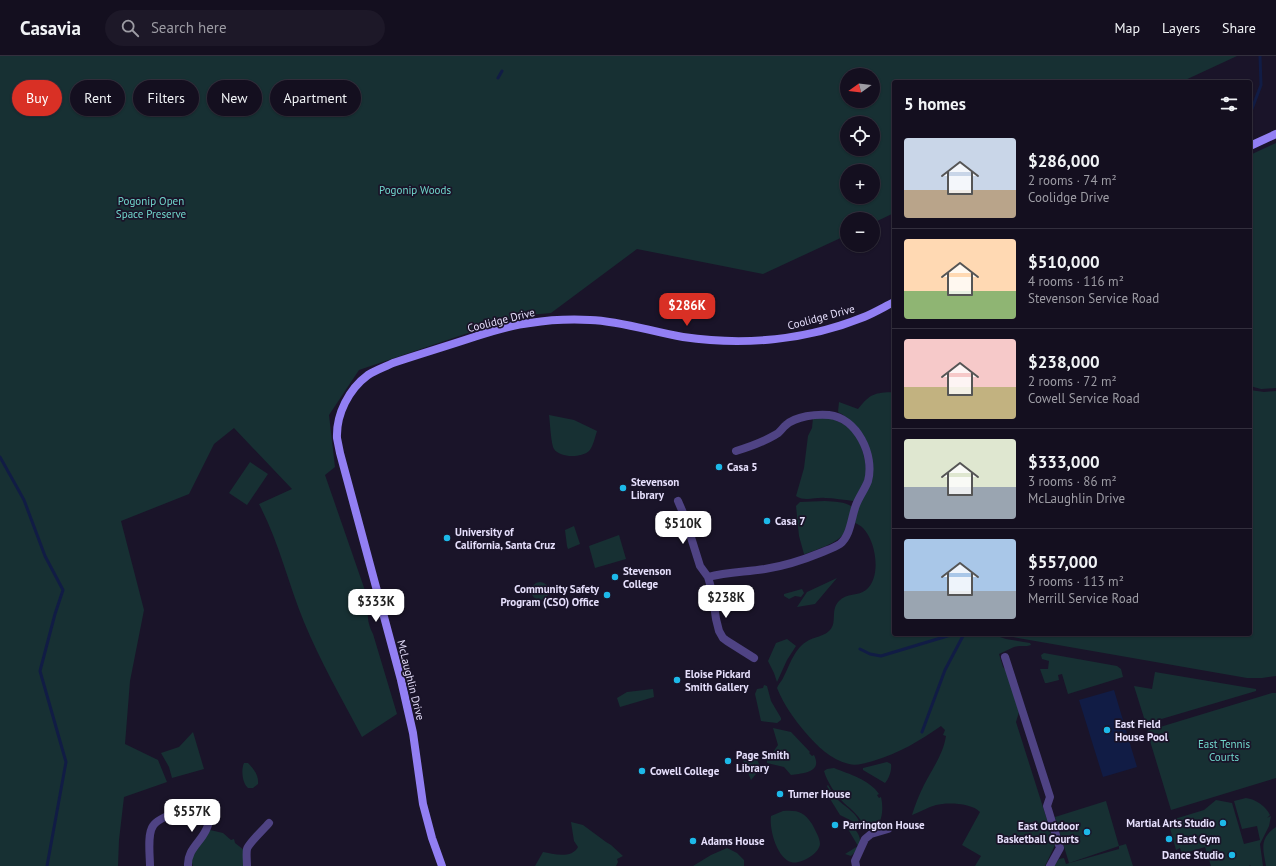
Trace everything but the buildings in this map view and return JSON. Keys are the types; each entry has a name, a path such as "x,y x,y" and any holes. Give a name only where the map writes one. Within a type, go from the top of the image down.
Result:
{"street":[{"path":"1252,145 1276,134"},
{"name":"Coolidge Drive","path":"357,386 379,369 496,330 529,323 591,320 620,324 682,337 733,341 759,341 787,338 840,325 864,317 892,303"},
{"name":"McLaughlin Drive","path":"357,386 341,411 337,438 401,680 413,733 423,804 432,838 442,866"},
{"path":"708,577 765,569 794,562 840,544 846,538 856,505 864,490 869,473 870,465 864,444 860,437 849,423 839,417 830,415 813,415 802,417 786,424 777,435 736,451"},
{"path":"678,501 700,566 708,577 719,631 723,638 754,658"},
{"path":"1006,657 1050,797 1047,806 1060,848 1050,866"},
{"path":"150,866 150,831 156,822 173,814 210,805 216,808 212,812 207,829 190,852 188,866"},
{"path":"247,866 247,850 249,846 269,823"},
{"path":"856,866 855,861 864,838 871,834 888,829"}],"green space":[{"name":"Pogonip Woods","path":"0,56 1237,56 1185,80 892,80 892,214 880,220 880,212 840,212 840,238 763,274 637,249 551,313 518,316 359,370 329,415 335,467 325,475 369,602 368,615 370,626 397,714 362,737 310,637 278,548 259,504 292,489 234,428 214,444 189,494 121,521 144,610 130,681 125,744 158,760 167,782 124,797 119,840 118,866 0,866"},
{"path":"1276,143 1276,388 1261,389 1252,387 1252,154"},
{"path":"1252,390 1264,392 1276,391 1276,676 1247,678 1008,636 1252,636"},
{"path":"892,392 892,636 997,636 1030,643 1031,645 1014,647 999,654 1003,667 1006,670 1019,712 1016,722 1055,845 1045,866 975,866 981,856 962,845 980,812 971,807 959,804 941,804 912,815 922,789 937,762 945,743 946,736 943,735 945,730 941,726 917,742 883,758 855,765 849,764 830,756 814,742 793,717 777,688 795,654 802,645 809,640 824,635 830,630 833,624 835,607 839,601 842,598 866,590 874,577 876,568 874,550 871,541 863,528 855,523 857,511 873,469 852,423 838,412 839,402 858,409 873,395"},
{"path":"549,415 574,420 597,431 589,451 576,456 557,452 552,443"},
{"path":"826,417 840,422 853,431 856,434 863,452 866,465 866,475 860,491 853,501 828,498 803,499 796,496 804,468 808,436 812,428 813,418"},
{"path":"250,462 268,474 247,505 229,493"},
{"path":"825,501 843,503 852,507 848,527 845,533 835,541 804,554 799,536 796,506 800,502"},
{"path":"574,526 580,544 568,549 565,530"},
{"path":"619,535 626,559 595,568 589,546"},
{"path":"837,578 815,604 797,607 807,592"},
{"path":"540,582 546,585 549,591 546,597 540,600 534,597 531,591 534,585"},
{"path":"802,589 804,593 801,597 795,596 789,599 784,596 784,594"},
{"path":"787,639 796,646 787,660 777,682 768,661 776,643"},
{"path":"1044,653 1117,666 1121,669 1123,677 1068,694 1062,674 1058,675 1059,680 1045,683 1040,669 1048,669 1049,661 1042,659 1041,655"},
{"path":"1155,672 1256,689 1256,691 1148,723 1145,721 1134,686 1152,689"},
{"path":"764,685 767,686 771,701 781,718 781,720 777,723 761,721 755,694 757,689 763,688"},
{"path":"653,689 654,697 620,707 617,698 627,692"},
{"name":"East Tennis Courts","path":"1276,693 1276,778 1171,810 1147,731"},
{"path":"773,728 791,732 812,756 814,755 816,765 814,769 805,773 791,775 784,767 767,763 767,758 778,745"},
{"path":"193,732 204,769 172,778 169,767 161,753 179,747"},
{"path":"752,752 759,763 759,769 751,780 741,755"},
{"path":"887,762 891,764 891,769 889,777 885,783 863,770 863,768"},
{"path":"244,763 248,763 257,775 258,784 253,788 248,788 244,783 242,772"},
{"path":"834,768 865,781 879,794 877,795 879,798 881,797 882,814 879,824 875,827 864,827 858,817 835,792 827,780 824,771"},
{"path":"828,785 837,799 857,817 860,825 840,815 827,794 830,792 827,786"},
{"path":"1246,798 1256,801 1263,806 1270,815 1267,818 1271,816 1269,826 1260,844 1263,866 1211,866 1205,847 1182,854 1180,848 1176,850 1168,821 1204,810 1216,800 1232,803 1244,844 1260,840 1257,826 1242,829 1234,801"},
{"name":"East Outdoor Basketball Courts","path":"1106,801 1119,846 1069,863 1055,817"},
{"path":"783,811 793,811 803,814 812,824 820,842 819,848 813,855 799,862 791,862 786,859 778,849 775,842 771,828 771,816"},
{"path":"571,822 583,825 611,845 623,856 617,859 618,862 616,866 535,866 543,852 562,855 575,851 578,847 574,841"},
{"path":"845,824 856,830 860,840 859,847 851,856 845,854 858,846"},
{"path":"1276,827 1276,866 1266,866 1263,849 1265,840 1267,835"},
{"path":"210,830 223,833 231,840 234,839 235,843 244,850 244,866 193,866 190,858"},
{"path":"1126,844 1133,866 1054,866 1059,859 1064,858 1066,864 1119,849 1119,846"},
{"path":"727,848 737,853 744,860 744,866 693,866 711,855"}],"water":[{"name":"East Field House Pool","path":"1114,690 1137,767 1103,777 1079,700"}],"waterway":[{"path":"1252,109 1261,85 1260,56"},
{"path":"498,78 502,71"},
{"path":"0,457 24,500 45,556 63,590 40,671 66,762 47,866"},
{"path":"860,649 870,654 881,656 947,636"},
{"path":"922,732 945,670 963,636"}],"place":[{"name":"Casa 5","path":"719,467"},
{"name":"Stevenson Library","path":"623,488"},
{"name":"Casa 7","path":"767,521"},
{"name":"University of California, Santa Cruz","path":"447,538"},
{"name":"Stevenson College","path":"615,577"},
{"name":"Community Safety Program (CSO) Office","path":"607,595"},
{"name":"Eloise Pickard Smith Gallery","path":"677,680"},
{"name":"East Field House Pool","path":"1107,730"},
{"name":"Page Smith Library","path":"728,761"},
{"name":"Cowell College","path":"642,771"},
{"name":"Turner House","path":"780,794"},
{"name":"Martial Arts Studio","path":"1223,823"},
{"name":"Parrington House","path":"835,825"},
{"name":"East Outdoor Basketball Courts","path":"1087,832"},
{"name":"East Gym","path":"1169,839"},
{"name":"Adams House","path":"693,841"},
{"name":"Dance Studio","path":"1232,855"}],"park label":[{"name":"Pogonip Open Space Preserve","path":"151,207"}]}
